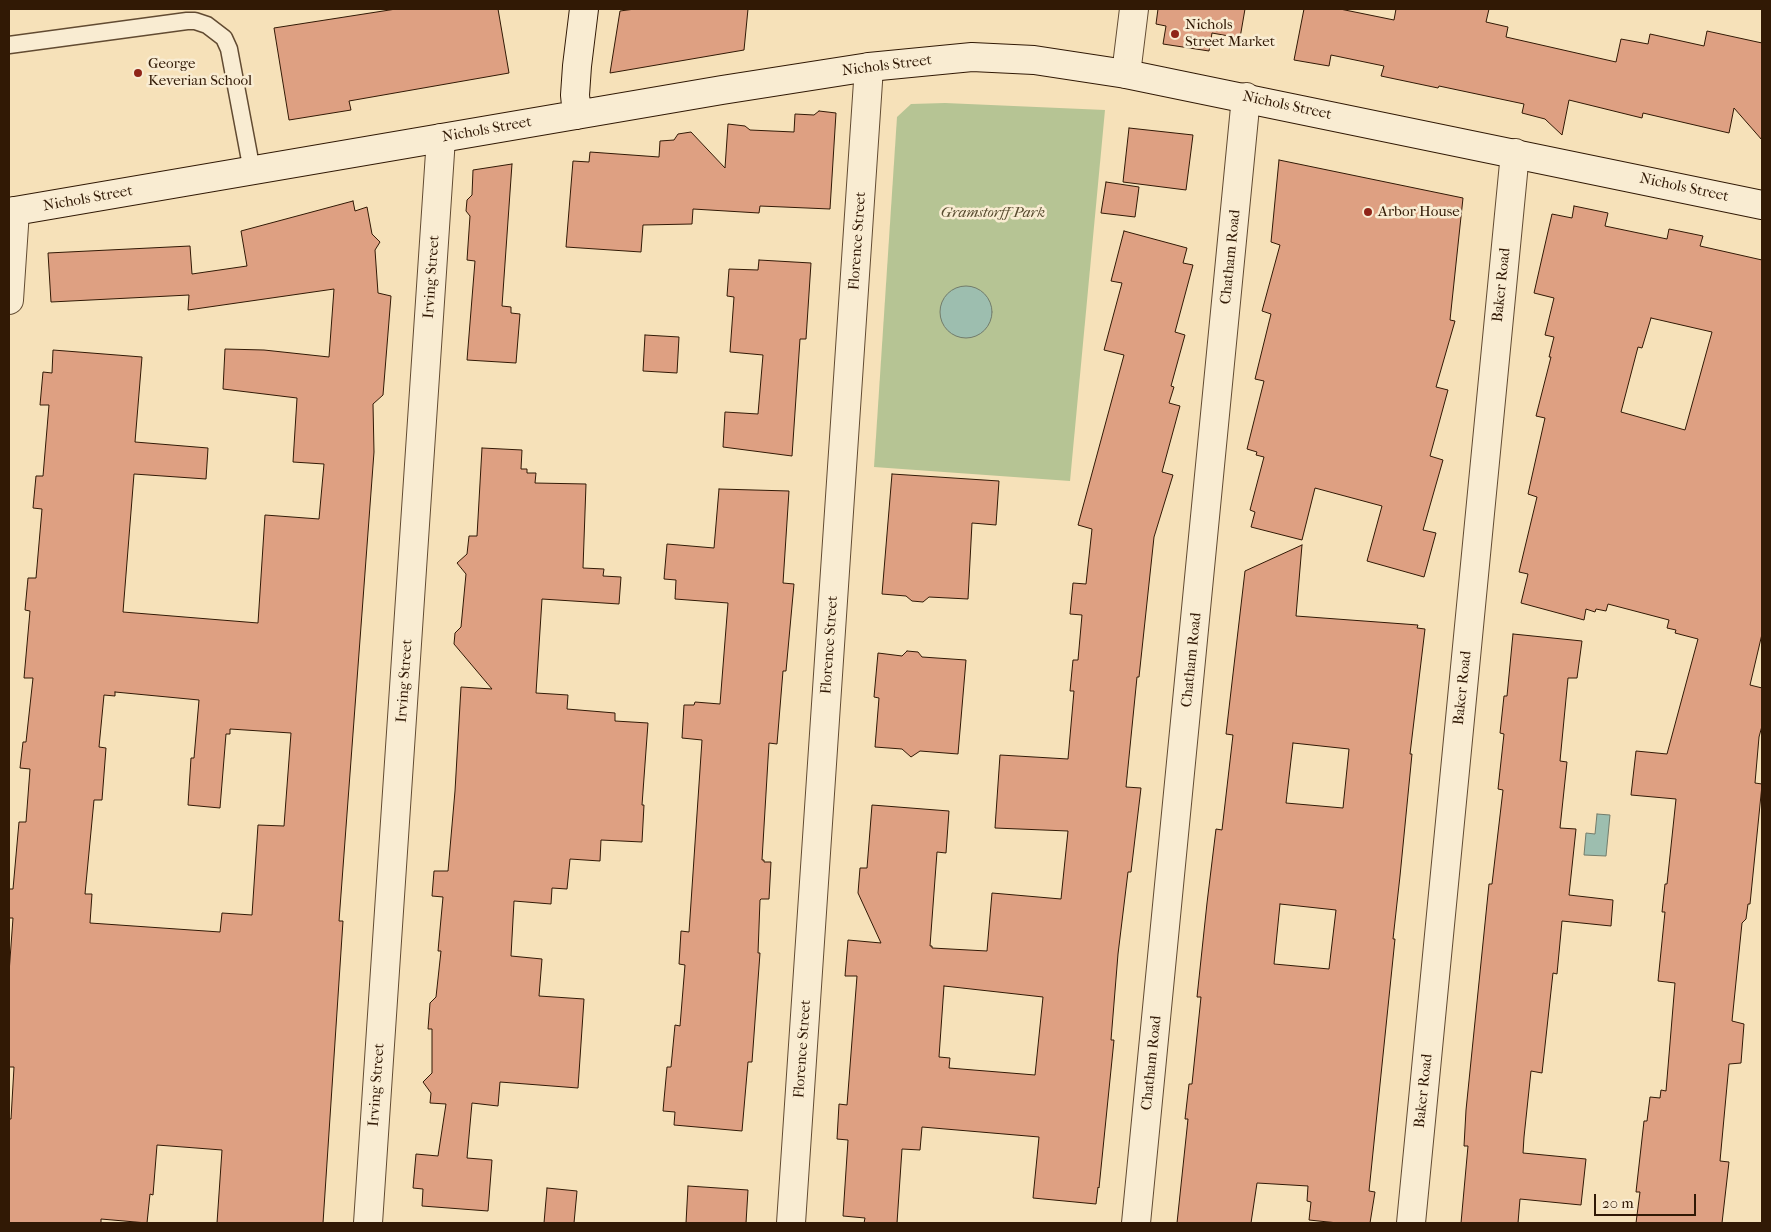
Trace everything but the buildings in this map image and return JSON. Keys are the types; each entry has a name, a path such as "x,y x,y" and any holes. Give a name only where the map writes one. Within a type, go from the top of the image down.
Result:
{"street":[{"path":"577,115 577,66 584,9"},
{"path":"1126,74 1134,9"},
{"name":"Nichols Street","path":"12,212 869,67 972,57 1052,62 1126,74 1762,204"},
{"name":"Florence Street","path":"791,1223 869,67"},
{"name":"Chatham Road","path":"1136,1223 1246,97"},
{"name":"Irving Street","path":"368,1223 441,138"},
{"name":"Baker Road","path":"1411,1223 1515,153"},
{"path":"9,300 12,212"}],"lane":[{"path":"9,44 187,21 195,21 207,25 224,38 229,49 252,171"}],"green space":[{"name":"Gramstorff Park","path":"945,103 1105,110 1070,481 874,467 897,117 911,104"}],"shaded area":[{"path":"966,286 976,288 984,294 990,302 992,312 990,322 984,330 976,336 966,338 956,336 948,330 942,322 940,312 942,302 948,294 956,288"},
{"path":"1597,814 1610,815 1606,856 1584,855 1586,833 1595,834"}],"place":[{"name":"Nichols Street Market","path":"1175,34"},
{"name":"George Keverian School","path":"138,73"},
{"name":"Arbor House","path":"1368,212"}]}
